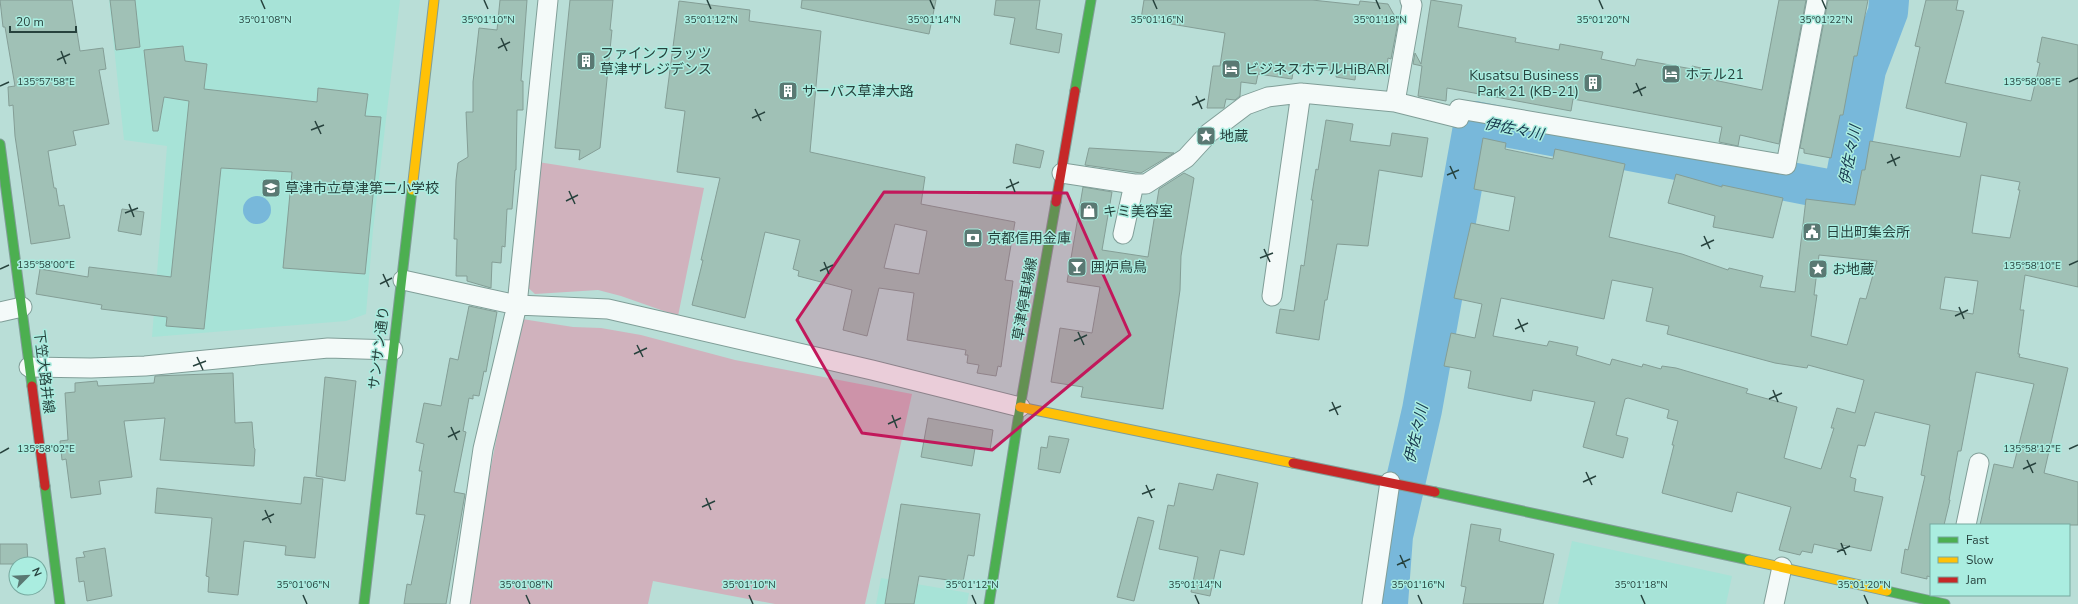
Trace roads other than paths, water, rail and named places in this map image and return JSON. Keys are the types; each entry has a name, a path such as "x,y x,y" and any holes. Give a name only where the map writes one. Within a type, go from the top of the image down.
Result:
{"street":[{"name":"サンサン通り","path":"364,604 392,350 403,280 434,0"},
{"path":"460,604 483,449 517,305 548,0"},
{"name":"草津停車場線","path":"989,604 1020,407 1091,0"},
{"path":"1395,102 1412,5 1410,0"},
{"path":"1062,173 1134,184 1146,184 1186,158 1209,133 1246,105 1268,98 1301,93 1395,102 1460,118 1459,109 1786,165 1817,0"},
{"path":"1272,296 1301,93"},
{"name":"下笠大路井線","path":"0,144 60,604"},
{"path":"1123,234 1134,184"},
{"path":"403,280 517,305 608,309 872,370 1020,407 1412,487 1945,604"},
{"path":"0,312 22,307"},
{"path":"29,367 91,368 145,366 328,348 392,350"},
{"path":"1966,524 1979,463"},
{"path":"1372,604 1393,483"},
{"path":"1774,604 1782,567"}],"water":[{"path":"257,196 267,200 271,210 267,220 257,224 247,220 243,210 247,200"}],"waterway":[{"name":"伊佐々川","path":"1388,604 1393,536 1422,410 1474,121 1843,192 1866,70 1888,12 1889,0"}],"place":[{"name":"ファインフラッツ 草津ザレジデンス","path":"586,61"},
{"name":"ビジネスホテルHiBARI","path":"1231,69"},
{"name":"ホテル21","path":"1671,74"},
{"name":"Kusatsu Business Park 21 (KB-21)","path":"1593,83"},
{"name":"サーパス草津大路","path":"788,91"},
{"name":"地蔵","path":"1206,136"},
{"name":"草津市立草津第二小学校","path":"271,188"},
{"name":"キミ美容室","path":"1089,211"},
{"name":"日出町集会所","path":"1812,232"},
{"name":"京都信用金庫","path":"973,238"},
{"name":"囲炉鳥鳥","path":"1077,267"},
{"name":"お地蔵","path":"1818,269"}]}
